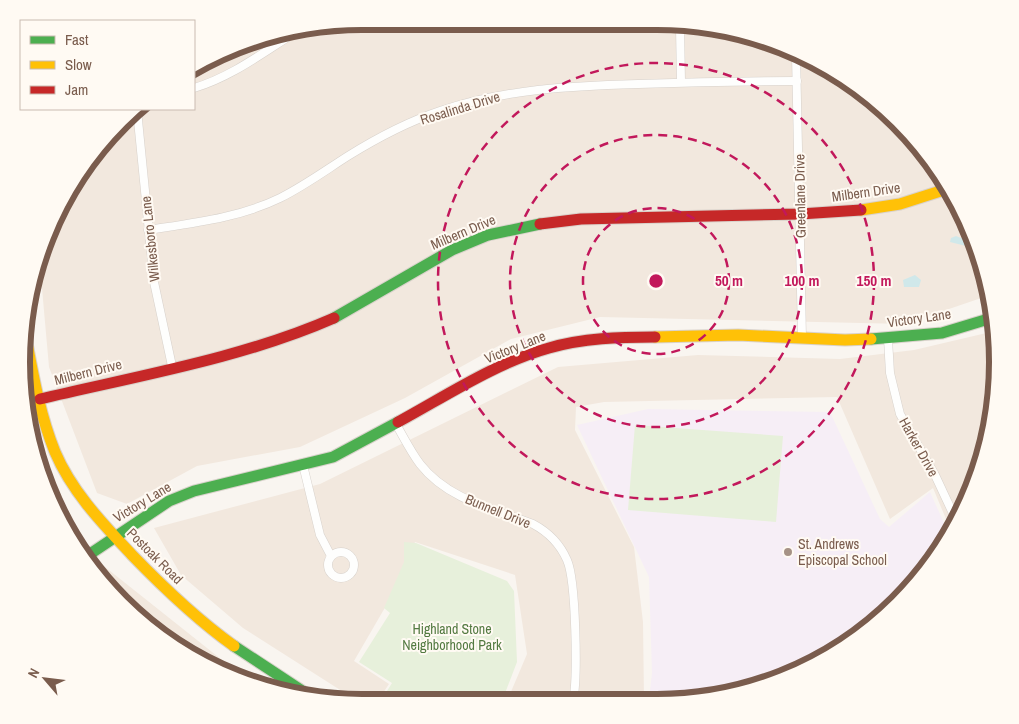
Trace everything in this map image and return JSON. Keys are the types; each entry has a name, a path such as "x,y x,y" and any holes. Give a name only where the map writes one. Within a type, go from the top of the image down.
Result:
{"street":[{"path":"680,31 681,82"},
{"path":"195,88 242,67 279,40"},
{"name":"Greenlane Drive","path":"796,60 802,337"},
{"name":"Rosalinda Drive","path":"148,230 210,221 256,208 280,198 388,133 439,112 475,101 537,89 681,82 797,80"},
{"name":"Wilkesboro Lane","path":"138,117 154,284 172,366"},
{"name":"Milbern Drive","path":"40,399 256,346 313,328 346,313 452,250 488,235 524,226 589,218 800,214 860,210 900,204 941,191"},
{"name":"Victory Lane","path":"91,553 160,506 180,496 303,465 346,451 510,362 563,344 631,337 738,335 845,340 888,339 942,332 986,320"},
{"name":"Harker Drive","path":"888,339 890,373 900,414 936,477 953,513"},
{"name":"Postoak Road","path":"30,355 55,452 65,473 88,507 170,594 207,626 299,688"},
{"name":"Bunnell Drive","path":"396,424 420,464 441,484 461,497 533,524 544,531 567,559 572,578 576,678 574,694"},
{"path":"303,465 320,535 331,556"}],"shaded area":[{"path":"340,31 679,31 722,36 784,55 823,74 841,86 876,112 907,143 945,196 955,215 971,255 983,297 905,324 600,317 511,339 405,398 300,447 197,466 127,504 97,493 49,367 41,276 55,235 74,196 112,143 146,110 195,110 195,75 215,64 276,41 297,36"},
{"path":"987,333 988,384 983,427 964,489 948,523 933,488 890,519 837,397 604,402 576,407 575,430 634,547 643,622 644,694 510,694 527,654 515,575 415,542 394,592 354,661 389,684 382,694 345,693 243,628 181,575 154,528 320,484 558,367 698,355 840,359 914,350"},
{"name":"St. Andrews Episcopal School","path":"648,409 830,412 880,519 889,527 930,492 946,527 920,564 892,597 876,612 823,650 784,669 743,683 700,691 650,694 652,673 649,577 577,425"},
{"path":"57,493 93,556 74,528"},
{"path":"96,560 231,667 196,650 143,612 112,581"}],"green space":[{"path":"635,425 783,436 776,522 628,510"},
{"name":"Highland Stone Neighborhood Park","path":"404,542 416,543 507,581 514,591 517,662 505,694 385,694 392,683 359,662 390,613 384,608 404,562"}],"water":[{"path":"956,236 961,238 964,236 966,246 950,242 951,238"},
{"path":"915,275 921,280 919,287 904,287 903,280"}],"traffic: fast":[{"path":"334,318 452,250 488,235 540,224"},
{"path":"871,339 942,333 986,320"},
{"path":"91,553 169,501 194,491 333,457 398,422"},
{"path":"234,646 298,688"}],"traffic: slow":[{"path":"861,210 900,204 941,191"},
{"path":"655,337 738,335 845,340 871,339"},
{"path":"30,360 36,391 49,437 62,467 79,494 121,543 168,591 193,614 234,646"}],"traffic: jam":[{"path":"540,224 581,219 800,214 861,210"},
{"path":"40,399 227,355 299,332 334,318"},
{"path":"398,422 490,371 529,354 588,340 655,337"}],"place":[{"name":"St. Andrews Episcopal School","path":"788,552"}]}
